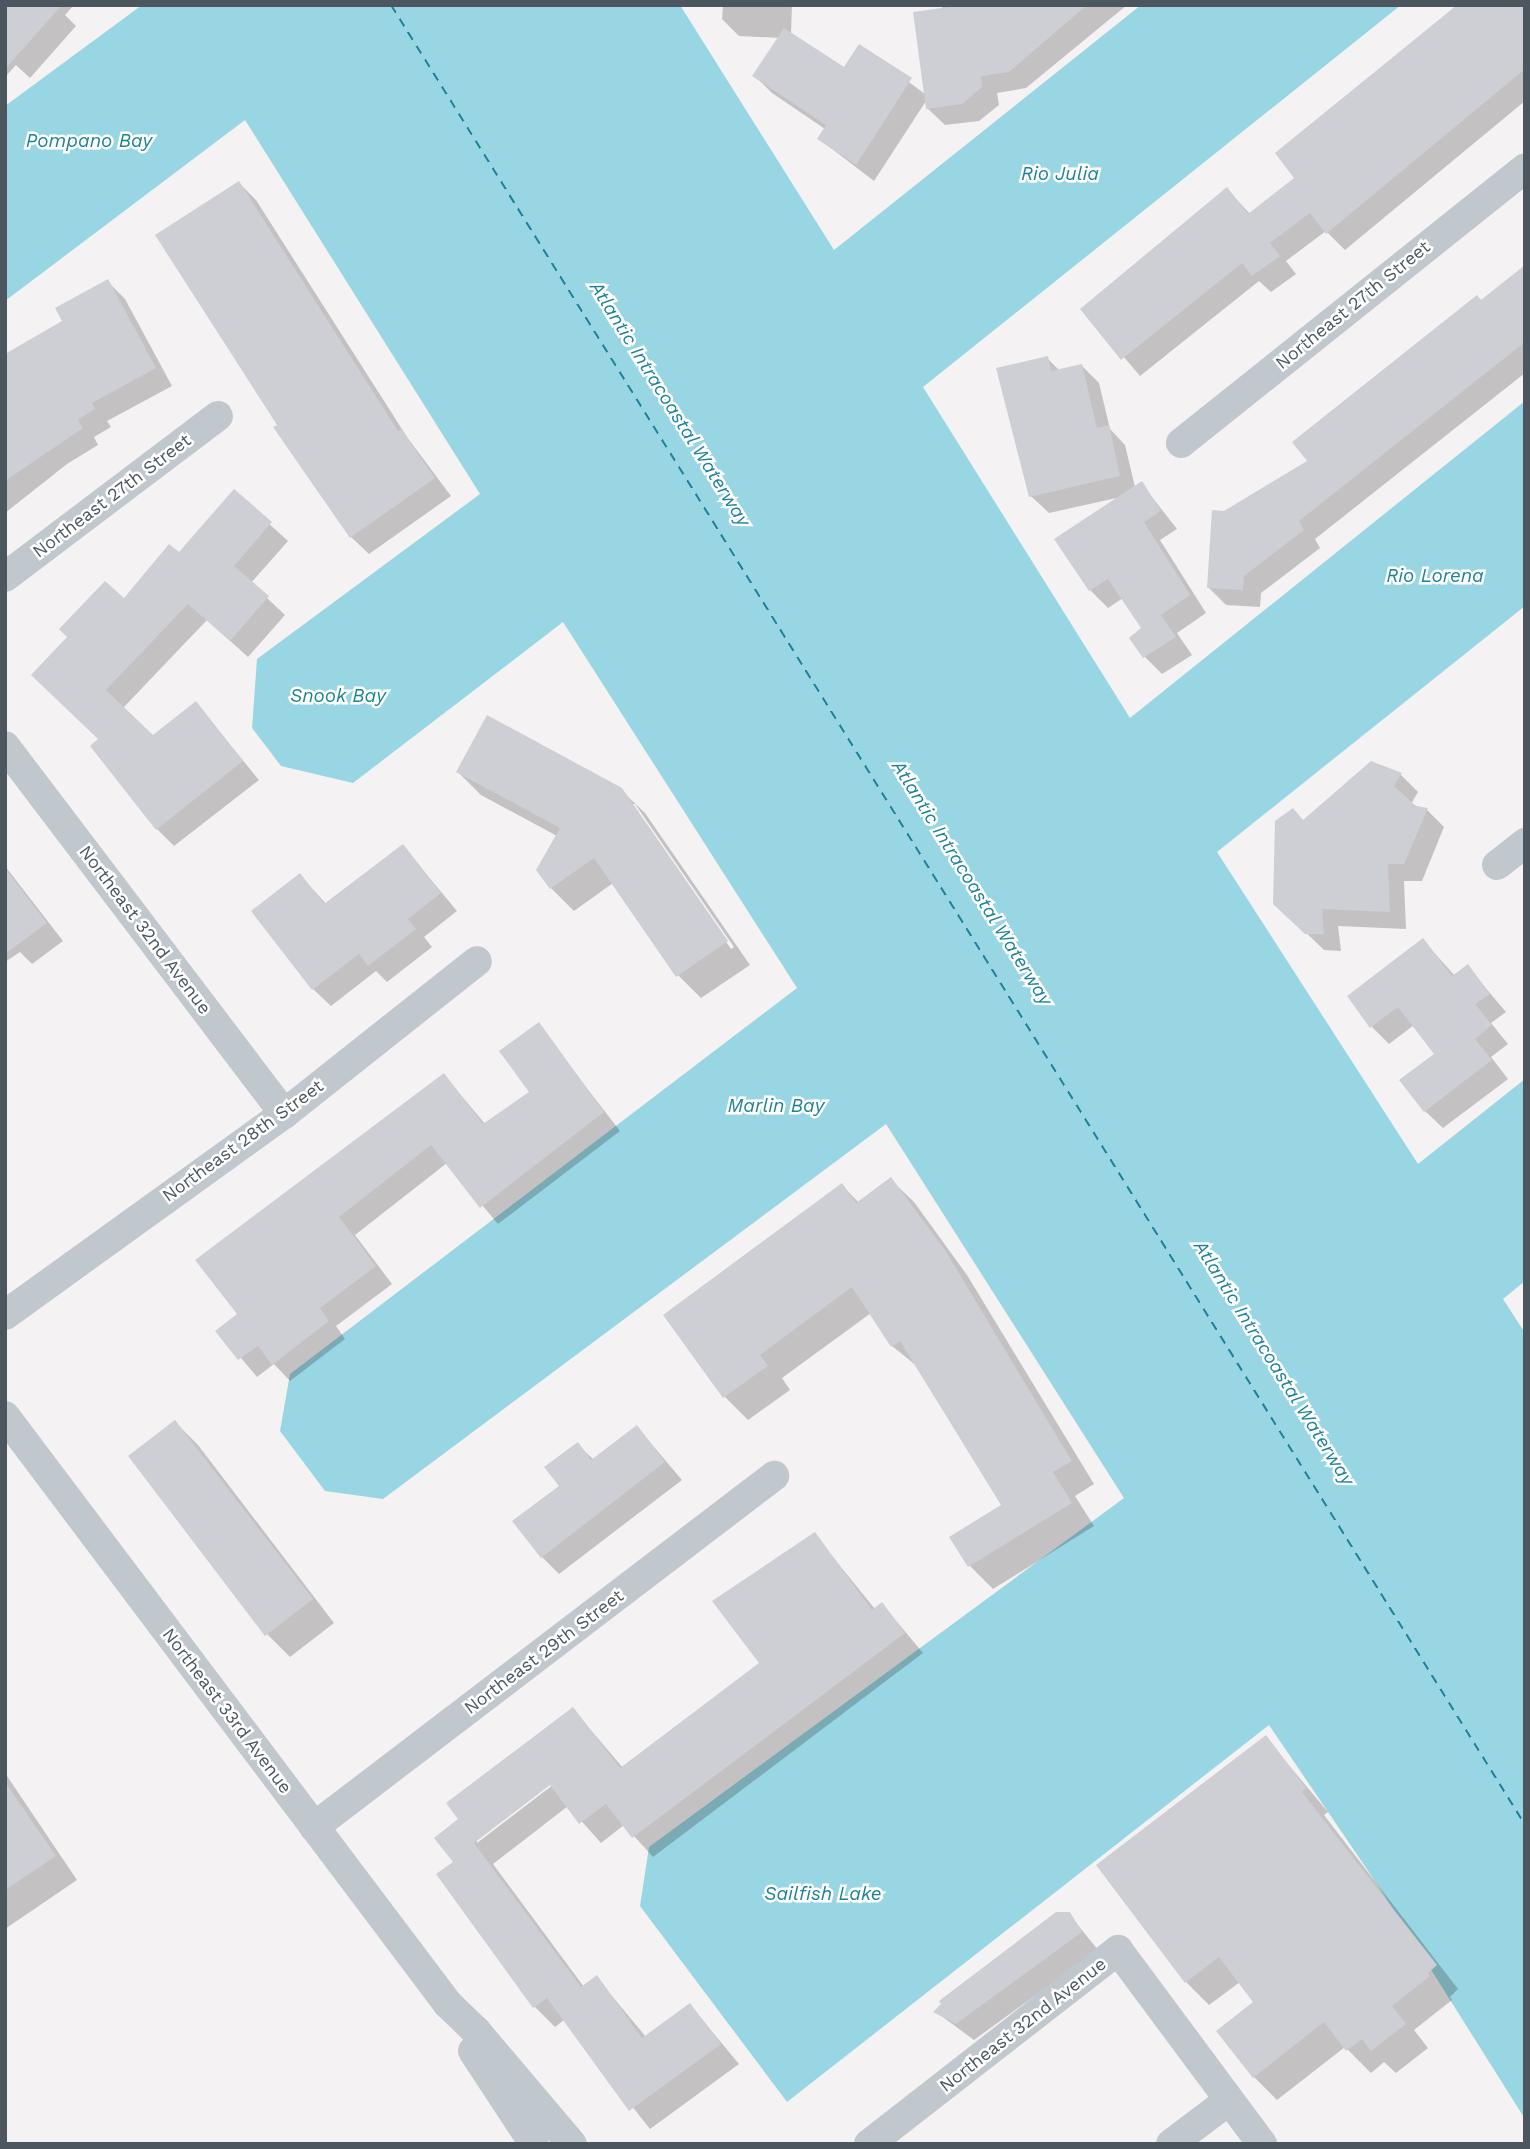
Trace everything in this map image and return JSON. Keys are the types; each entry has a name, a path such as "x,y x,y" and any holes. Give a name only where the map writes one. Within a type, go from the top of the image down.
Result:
{"street":[{"name":"Northeast 27th Street","path":"1181,443 1525,167"},
{"name":"Northeast 27th Street","path":"5,577 218,416"},
{"name":"Northeast 32nd Avenue","path":"5,746 284,1114"},
{"path":"1497,865 1525,843"},
{"name":"Northeast 28th Street","path":"5,1315 284,1114 477,961"},
{"name":"Northeast 33rd Avenue","path":"5,1416 448,2004 476,2031 572,2144"},
{"name":"Northeast 29th Street","path":"314,1827 774,1476"},
{"name":"Northeast 32nd Avenue","path":"869,2144 1118,1950 1262,2144"},
{"name":"Northeast 33rd Avenue","path":"448,2004 464,2038 534,2144"},
{"path":"1171,2144 1228,2101"}],"water":[{"path":"142,5 680,5 834,250 1141,5 1401,5 923,387 1130,718 1525,401 1525,606 1217,852 1418,1164 1525,1079 1525,1281 1503,1299 1525,1333 1525,2119 1379,1887 1269,1725 787,2102 640,1906 649,1847 1124,1498 886,1124 383,1499 325,1491 280,1431 290,1374 797,988 563,622 353,783 281,766 252,728 257,659 480,494 245,120 5,301 5,106"}],"building":[{"path":"5,5 62,5 5,69"},
{"path":"963,5 1087,5 1009,72 981,76 982,87 962,104 926,109 913,12"},
{"path":"1457,5 1525,5 1525,69 1326,234 1310,213 1270,243 1280,256 1252,276 1242,263 1121,360 1080,309 1227,187 1248,214 1294,178 1275,153"},
{"path":"784,28 844,67 859,44 912,78 856,165 817,139 826,125 752,76"},
{"path":"239,181 398,431 401,429 435,478 350,538 273,427 277,425 155,235"},
{"path":"1525,265 1525,342 1299,521 1304,530 1244,576 1243,590 1207,588 1212,510 1224,511 1307,461 1292,442 1477,295 1481,300"},
{"path":"108,279 156,368 92,403 95,409 78,420 83,428 5,481 5,354 62,321 55,308"},
{"path":"1048,356 1051,371 1082,364 1097,428 1109,425 1120,476 1029,497 996,368"},
{"path":"1142,481 1161,511 1144,522 1190,595 1161,615 1176,637 1143,658 1129,638 1141,628 1108,579 1089,591 1054,539"},
{"path":"234,489 272,522 234,566 269,596 230,641 188,604 106,690 153,735 196,701 243,761 156,830 90,746 98,739 31,675 67,637 59,629 105,581 124,598 169,544 179,552"},
{"path":"487,715 622,788 728,941 676,977 594,858 550,889 536,870 560,828 456,772"},
{"path":"1371,761 1402,773 1394,786 1416,806 1428,808 1404,864 1388,864 1390,912 1322,909 1324,934 1305,934 1273,904 1275,821 1293,808 1303,820"},
{"path":"403,844 441,893 408,919 416,929 368,966 359,954 312,990 251,911 300,873 324,904"},
{"path":"5,868 47,923 5,954"},
{"path":"1423,938 1452,976 1468,964 1490,994 1475,1004 1492,1025 1475,1039 1492,1060 1424,1112 1399,1080 1434,1054 1398,1007 1370,1028 1347,996"},
{"path":"539,1022 604,1112 480,1208 431,1145 339,1217 376,1266 320,1308 329,1321 272,1365 258,1346 238,1360 215,1331 237,1314 195,1260 444,1073 483,1124 529,1092 499,1051"},
{"path":"891,1177 945,1250 1072,1461 1053,1472 1072,1503 968,1567 949,1537 1001,1505 900,1341 891,1347 852,1287 760,1355 768,1366 723,1398 663,1315 842,1183 856,1203"},
{"path":"175,1420 313,1599 265,1636 128,1456"},
{"path":"637,1425 665,1462 541,1558 512,1521 559,1486 544,1467 578,1442 591,1460"},
{"path":"815,1532 872,1610 882,1602 905,1633 632,1838 606,1804 579,1824 550,1785 474,1843 581,1987 597,1975 642,2038 690,2003 721,2044 629,2111 547,1998 533,2008 436,1874 453,1862 434,1838 458,1819 446,1803 573,1707 620,1768 759,1663 712,1601"},
{"path":"1266,1735 1306,1788 1302,1792 1437,1965 1428,1973 1430,1976 1392,2006 1406,2024 1371,2051 1362,2039 1346,2051 1324,2022 1253,2078 1216,2031 1253,2002 1219,1957 1185,1983 1096,1865"},
{"path":"5,1782 56,1856 5,1890"},
{"path":"1056,1912 1070,1912 1082,1932 956,2024 933,2012 941,2004 939,2001"}],"ferry route":[{"path":"391,5 1525,1825"}],"water label":[{"name":"Pompano Bay","path":"89,141"},
{"name":"Rio Julia","path":"1060,174"},
{"name":"Atlantic Intracoastal Waterway","path":"670,404"},
{"name":"Rio Lorena","path":"1435,576"},
{"name":"Snook Bay","path":"338,696"},
{"name":"Atlantic Intracoastal Waterway","path":"972,883"},
{"name":"Marlin Bay","path":"776,1106"},
{"name":"Atlantic Intracoastal Waterway","path":"1274,1363"},
{"name":"Sailfish Lake","path":"823,1894"}]}
